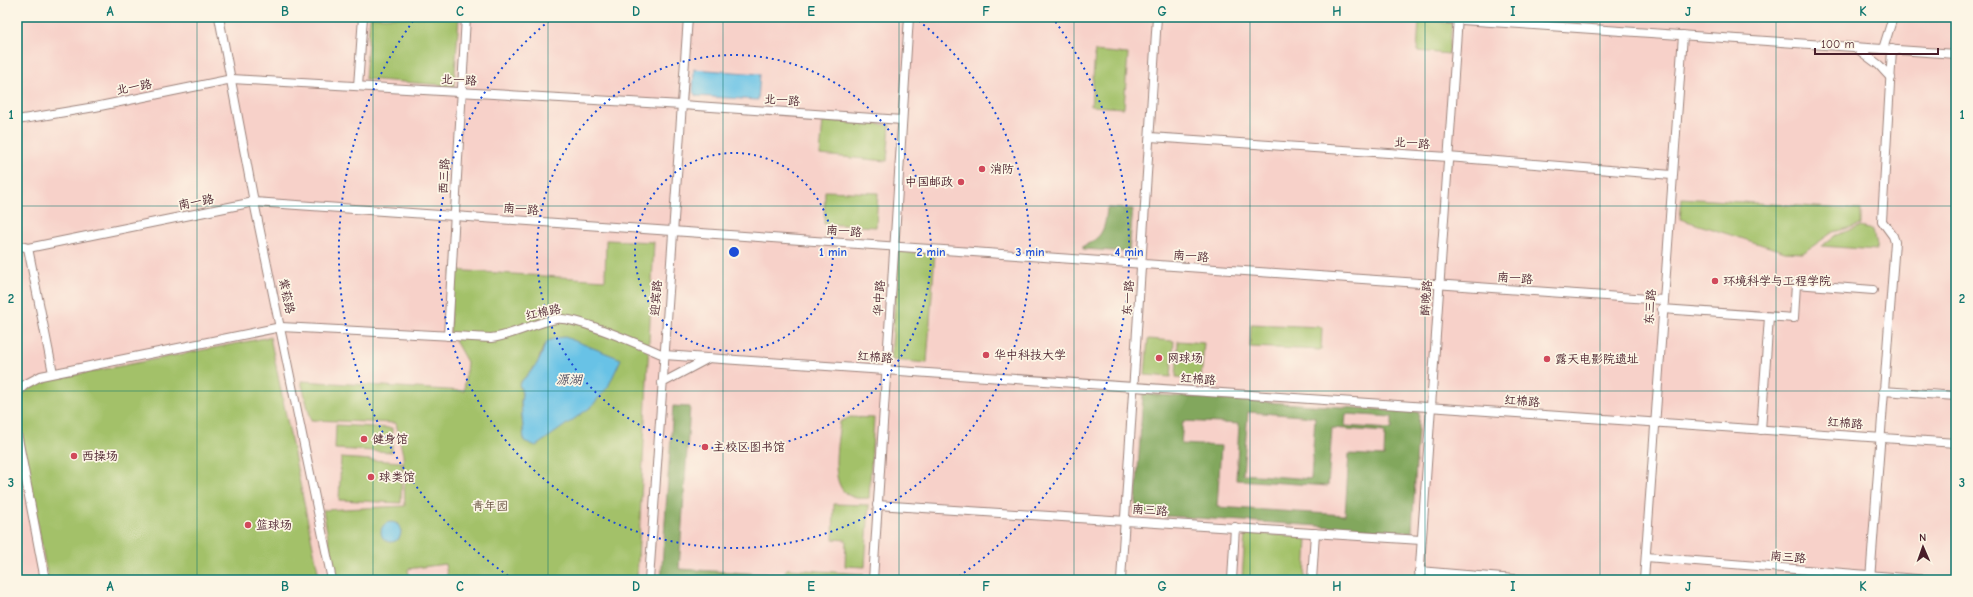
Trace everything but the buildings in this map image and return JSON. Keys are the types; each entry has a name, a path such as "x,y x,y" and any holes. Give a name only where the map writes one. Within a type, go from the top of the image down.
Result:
{"street":[{"name":"紫菘路","path":"220,17 254,202 332,580"},
{"path":"358,86 363,17"},
{"name":"西三路","path":"448,336 466,17"},
{"name":"迎宾路","path":"649,580 688,17"},
{"name":"华中路","path":"873,580 909,17"},
{"name":"东一路","path":"1121,580 1158,17"},
{"path":"1418,17 1458,18 1956,54"},
{"path":"1883,49 1893,17"},
{"name":"醉晚路","path":"1419,580 1458,18"},
{"name":"东三路","path":"1644,580 1662,309 1683,35"},
{"path":"1854,47 1880,65 1891,78"},
{"path":"1871,578 1879,437 1894,242 1894,236 1882,221 1892,49"},
{"name":"北一路","path":"17,120 95,107 232,79 682,105 902,120"},
{"name":"北一路","path":"1150,137 1448,157 1672,175"},
{"name":"南一路","path":"28,248 254,202 1663,300"},
{"path":"17,241 18,244 28,248 52,374"},
{"path":"1662,309 1794,318 1796,284 1873,290"},
{"path":"1761,430 1769,317"},
{"name":"红棉路","path":"17,392 26,384 41,376 281,327 491,338 502,337 548,321 570,319 664,355 1956,443"},
{"path":"662,383 709,358"},
{"path":"1883,391 1956,396"},
{"path":"17,433 45,576 39,580"},
{"name":"南三路","path":"877,504 1421,540"},
{"path":"1232,580 1235,528"},
{"path":"1312,580 1315,533"},
{"name":"南三路","path":"1646,556 1871,578 1929,580"},
{"path":"1419,571 1526,580"}],"shaded area":[{"name":"华中科技大学","path":"17,17 1956,17 1956,580 17,580"}],"green space":[{"path":"370,17 459,17 454,86 365,79"},
{"path":"1419,21 1452,23 1449,54 1417,51"},
{"path":"1095,51 1128,54 1124,108 1091,106"},
{"path":"823,120 890,125 887,161 820,155"},
{"path":"825,191 878,193 876,227 824,224"},
{"path":"1682,198 1861,210 1861,225 1833,232 1803,253 1785,252 1680,219"},
{"path":"1107,208 1133,209 1129,252 1083,249 1083,246 1095,240 1102,232"},
{"path":"1860,227 1873,230 1877,250 1821,246 1836,235"},
{"name":"青年园","path":"606,240 654,242 637,580 448,580 445,564 408,569 410,580 336,580 323,510 405,506 403,455 396,423 311,420 301,381 464,391 467,362 450,332 452,270 605,280","holes":["544,345 524,440 521,403 522,393 519,384 537,364","397,523 401,529 400,536 389,541 383,537"]},
{"path":"898,251 935,254 927,363 891,360"},
{"path":"1251,324 1322,327 1321,350 1250,347"},
{"path":"270,337 319,576 297,580 48,580 17,414 19,401 24,393 43,381"},
{"name":"网球场","path":"1148,339 1174,341 1171,377 1145,375"},
{"name":"网球场","path":"1178,341 1204,343 1201,379 1176,377"},
{"path":"1143,394 1419,412 1412,532 1135,514","holes":["1248,412 1315,417 1311,479 1243,474","1346,414 1392,417 1392,429 1345,426","1183,421 1239,424 1236,480 1328,486 1332,428 1385,432 1384,456 1349,454 1345,515 1217,507 1221,446 1181,444"]},
{"path":"673,406 690,407 679,569 782,575 782,580 661,580"},
{"path":"850,417 874,418 869,498 855,498 845,493 840,485 837,475 836,453 840,422"},
{"name":"健身馆","path":"336,425 392,428 392,452 335,449"},
{"name":"球类馆","path":"341,458 402,462 401,503 339,500"},
{"path":"834,504 869,505 865,567 845,566 846,540 833,539"},
{"path":"1245,533 1307,537 1305,580 1242,580"},
{"path":"787,569 863,574 863,580 782,580 782,575"}],"water":[{"path":"694,69 760,74 758,100 696,96 693,92"},
{"name":"源湖","path":"565,337 621,359 608,387 591,407 536,446 524,441 521,403 522,393 519,384 540,359 544,346 550,340"},
{"path":"391,522 398,525 401,532 398,539 391,542 384,539 381,532 384,525"}],"place":[{"name":"消防","path":"982,169"},
{"name":"中国邮政","path":"961,182"},
{"name":"环境科学与工程学院","path":"1715,281"},
{"name":"华中科技大学","path":"986,355"},
{"name":"网球场","path":"1159,358"},
{"name":"露天电影院遗址","path":"1547,359"},
{"name":"健身馆","path":"364,439"},
{"name":"主校区图书馆","path":"705,447"},
{"name":"西操场","path":"74,456"},
{"name":"球类馆","path":"371,477"},
{"name":"篮球场","path":"248,525"}]}
